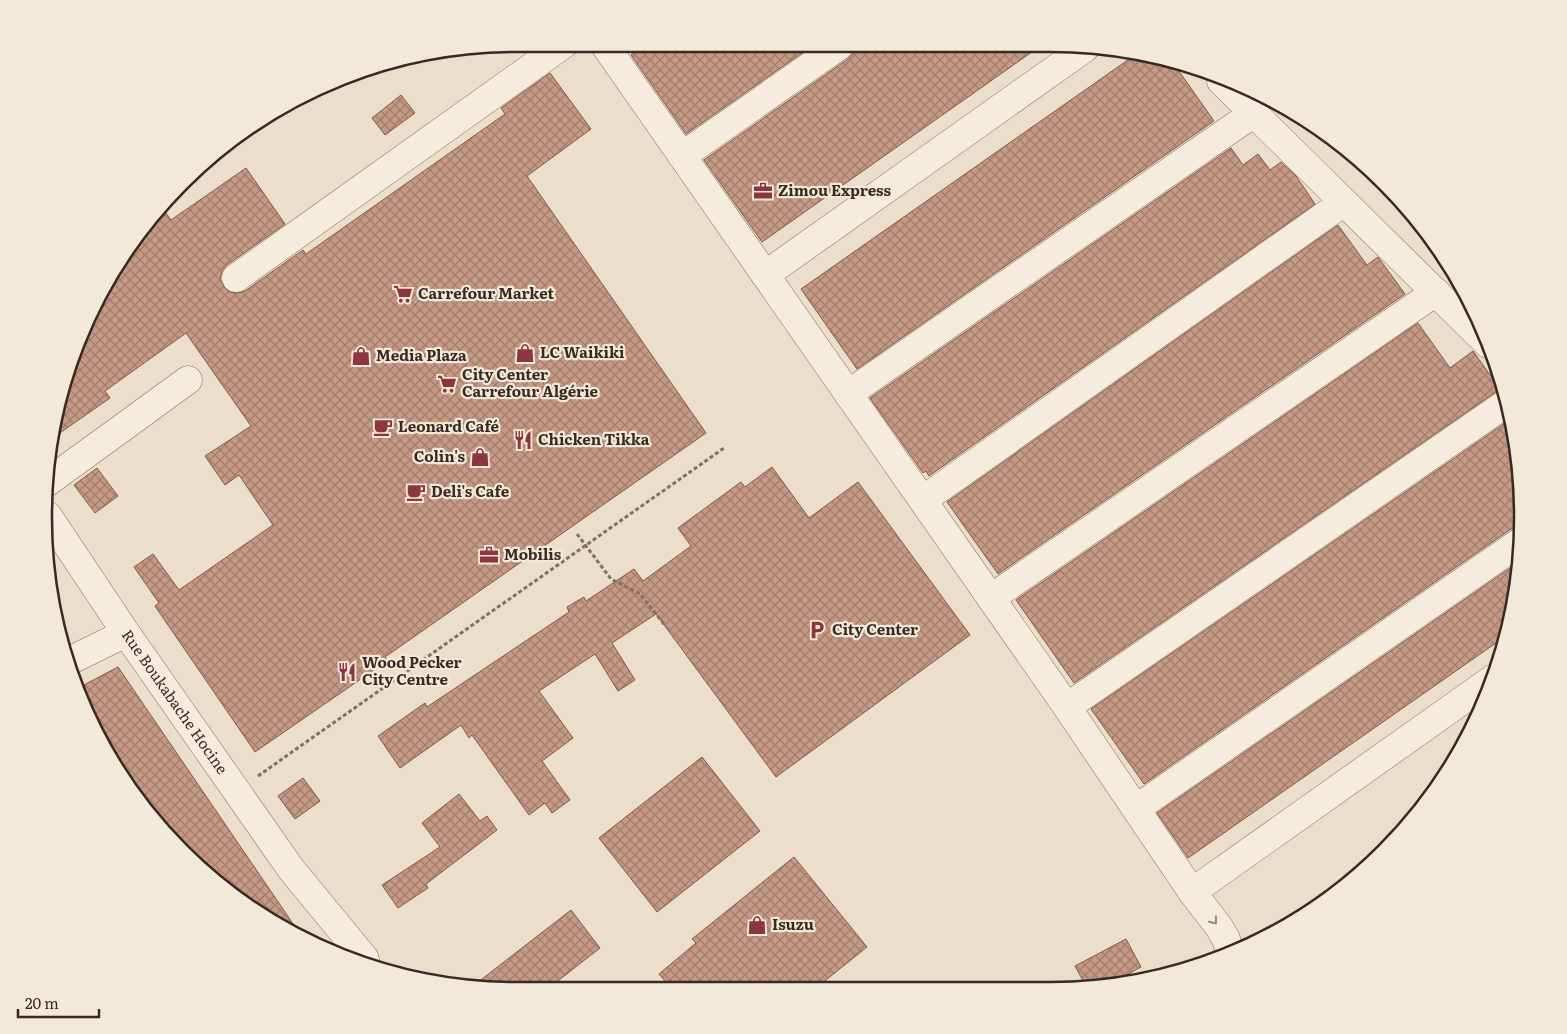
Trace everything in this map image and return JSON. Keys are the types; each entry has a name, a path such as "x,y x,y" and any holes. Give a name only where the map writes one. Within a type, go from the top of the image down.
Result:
{"street":[{"path":"236,278 553,52"},
{"path":"614,52 682,156 1137,808 1192,892 1219,927 1228,946"},
{"path":"682,156 829,52"},
{"path":"765,275 1078,53"},
{"path":"1228,88 1476,332"},
{"path":"848,394 1254,113"},
{"path":"923,500 1344,202"},
{"path":"991,598 1436,292"},
{"path":"54,478 188,380"},
{"path":"1067,707 1501,407"},
{"name":"Rue Boukabache Hocine","path":"52,522 126,633 304,886 361,954"},
{"path":"1137,808 1514,546"},
{"path":"75,658 126,633"},
{"path":"1192,892 1482,686"}],"path":[{"path":"237,792 724,448"},
{"path":"577,534 611,579 640,594 664,624"}],"building":[{"path":"635,52 803,52 686,134 631,55"},
{"path":"1032,52 762,242 704,160 848,59 853,53"},
{"path":"1129,59 1179,71 1214,121 857,369 801,289"},
{"name":"City Center Carrefour Algérie","path":"550,73 591,129 527,176 706,433 385,657 387,661 255,752 155,606 159,603 134,567 153,554 179,590 273,525 239,475 225,485 205,456 251,426 186,333 105,391 110,398 60,433 68,397 88,339 100,312 131,259 148,234 166,213 171,220 246,168 285,224 227,265 222,271 220,279 224,287 230,292 238,293 245,291 303,250 306,254 505,114 501,108"},
{"path":"401,95 415,113 385,135 372,118"},
{"path":"1231,148 1243,165 1258,154 1270,170 1281,162 1296,176 1315,204 929,476 926,471 923,473 870,398"},
{"path":"1338,225 1367,265 1378,257 1405,294 998,574 947,502"},
{"path":"1418,323 1450,368 1473,351 1494,380 1497,391 1074,683 1016,600"},
{"path":"1505,423 1514,487 1514,528 1144,784 1091,709"},
{"name":"City Center","path":"772,467 809,518 858,482 970,635 776,777 656,614 612,643 635,680 618,691 595,654 539,691 573,738 542,761 570,800 552,813 545,803 529,815 472,735 469,738 461,725 400,768 378,736 425,703 427,707 569,612 567,607 584,597 586,601 634,569 643,581 691,546 678,528 741,482 745,487"},
{"path":"97,468 118,496 95,513 74,485"},
{"path":"1512,566 1506,608 1497,642 1188,858 1157,813"},
{"path":"118,667 293,923 234,886 168,823 148,800 115,749 100,722 84,685"},
{"path":"702,757 760,831 657,912 599,838"},
{"path":"303,778 320,801 295,819 278,796"},
{"path":"459,794 480,821 487,816 497,830 426,884 428,888 398,908 382,885 440,847 422,823"},
{"path":"794,857 867,947 823,982 666,982 659,974 696,943 692,939"},
{"path":"571,910 600,948 556,982 480,980"},
{"path":"1126,939 1141,967 1125,976 1083,981 1075,966"}],"place":[{"name":"Zimou Express","path":"763,191"},
{"name":"Carrefour Market","path":"403,294"},
{"name":"LC Waikiki","path":"525,353"},
{"name":"Media Plaza","path":"361,356"},
{"name":"City Center Carrefour Algérie","path":"447,384"},
{"name":"Leonard Café","path":"383,427"},
{"name":"Chicken Tikka","path":"523,440"},
{"name":"Colin's","path":"480,457"},
{"name":"Deli's Cafe","path":"416,492"},
{"name":"Mobilis","path":"489,555"},
{"name":"City Center","path":"817,630"},
{"name":"Wood Pecker City Centre","path":"347,672"},
{"name":"Isuzu","path":"757,925"}]}
